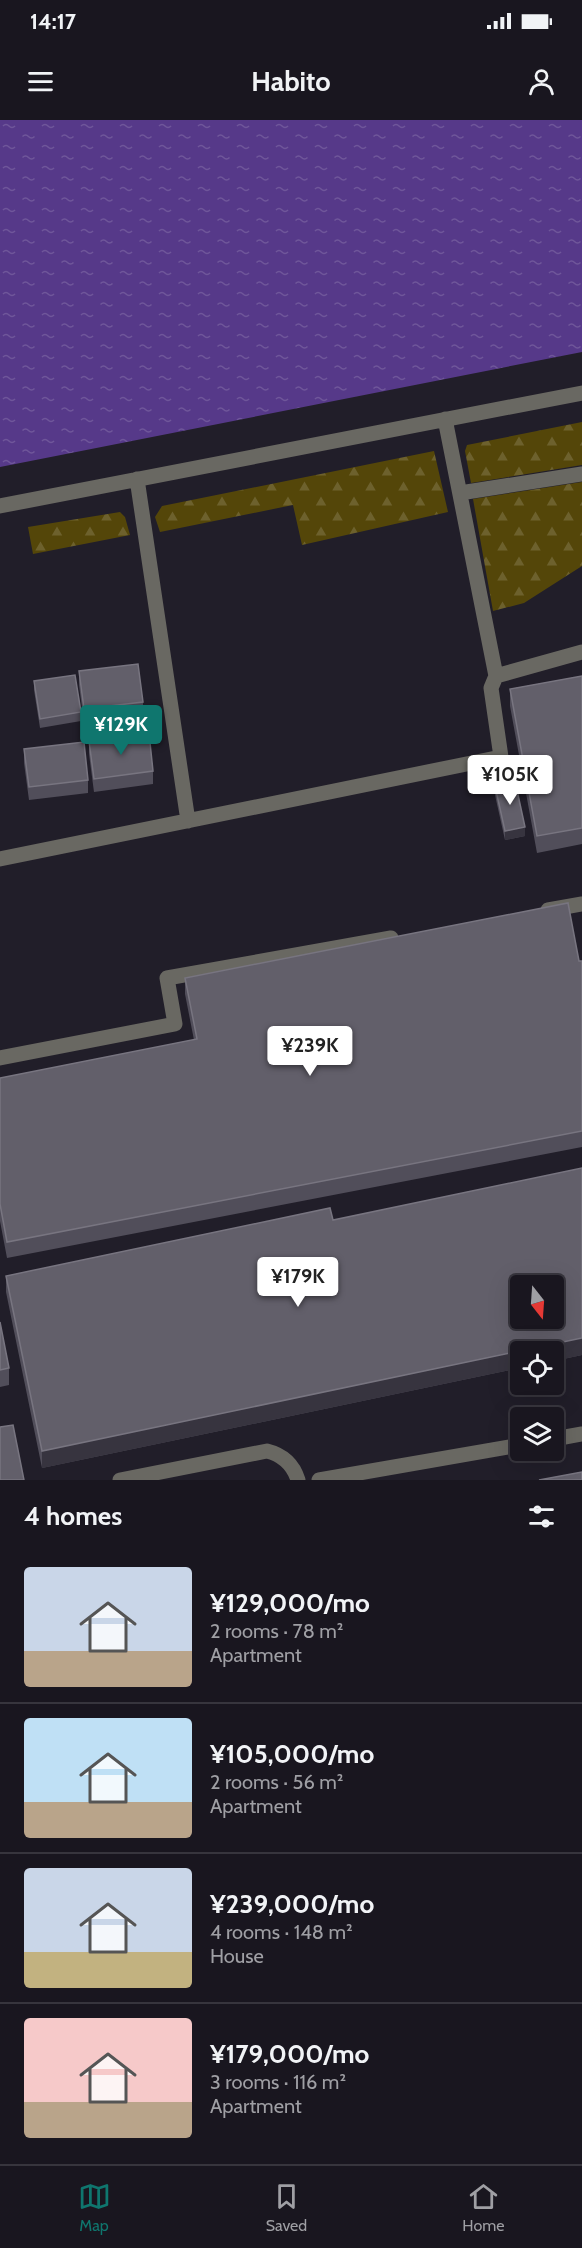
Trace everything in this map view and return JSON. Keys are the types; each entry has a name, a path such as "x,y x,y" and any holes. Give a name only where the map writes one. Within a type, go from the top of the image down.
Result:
{"lane":[{"path":"0,506 582,393"},
{"path":"0,859 501,757 491,688 496,676 446,419"},
{"path":"460,493 582,474"},
{"path":"137,479 188,820"},
{"path":"496,676 582,652"},
{"path":"536,912 582,904"},
{"path":"0,1058 175,1024 167,978 409,934"},
{"path":"564,1437 582,1434"},
{"path":"319,1480 510,1446"},
{"path":"120,1480 267,1451 279,1454 287,1461 298,1480"}],"green space":[{"path":"582,422 582,465 471,483 465,451 467,445"},
{"path":"434,451 448,512 302,545 293,505 160,532 155,517 162,506"},
{"path":"582,482 582,566 524,603 493,611 473,499"},
{"path":"120,512 125,517 130,535 33,554 28,527"}],"water":[{"path":"0,120 582,120 582,352 0,467"}],"building":[{"path":"138,664 143,702 84,709 79,671"},
{"path":"75,675 81,712 40,719 34,681"},
{"path":"582,676 582,828 537,836 510,689"},
{"path":"149,733 153,771 94,779 89,741"},
{"path":"84,742 88,780 29,787 24,749"},
{"path":"515,781 525,827 505,831 495,786"},
{"path":"568,903 579,961 582,961 582,1131 7,1242 0,1204 0,1078 197,1039 185,978"},
{"path":"582,1168 582,1338 564,1342 510,1341 510,1353 42,1451 6,1276 330,1208 333,1220"},
{"path":"0,1322 9,1368 0,1370"},
{"path":"13,1425 24,1480 0,1480 0,1427"},
{"path":"582,1472 582,1480 539,1480"}]}
